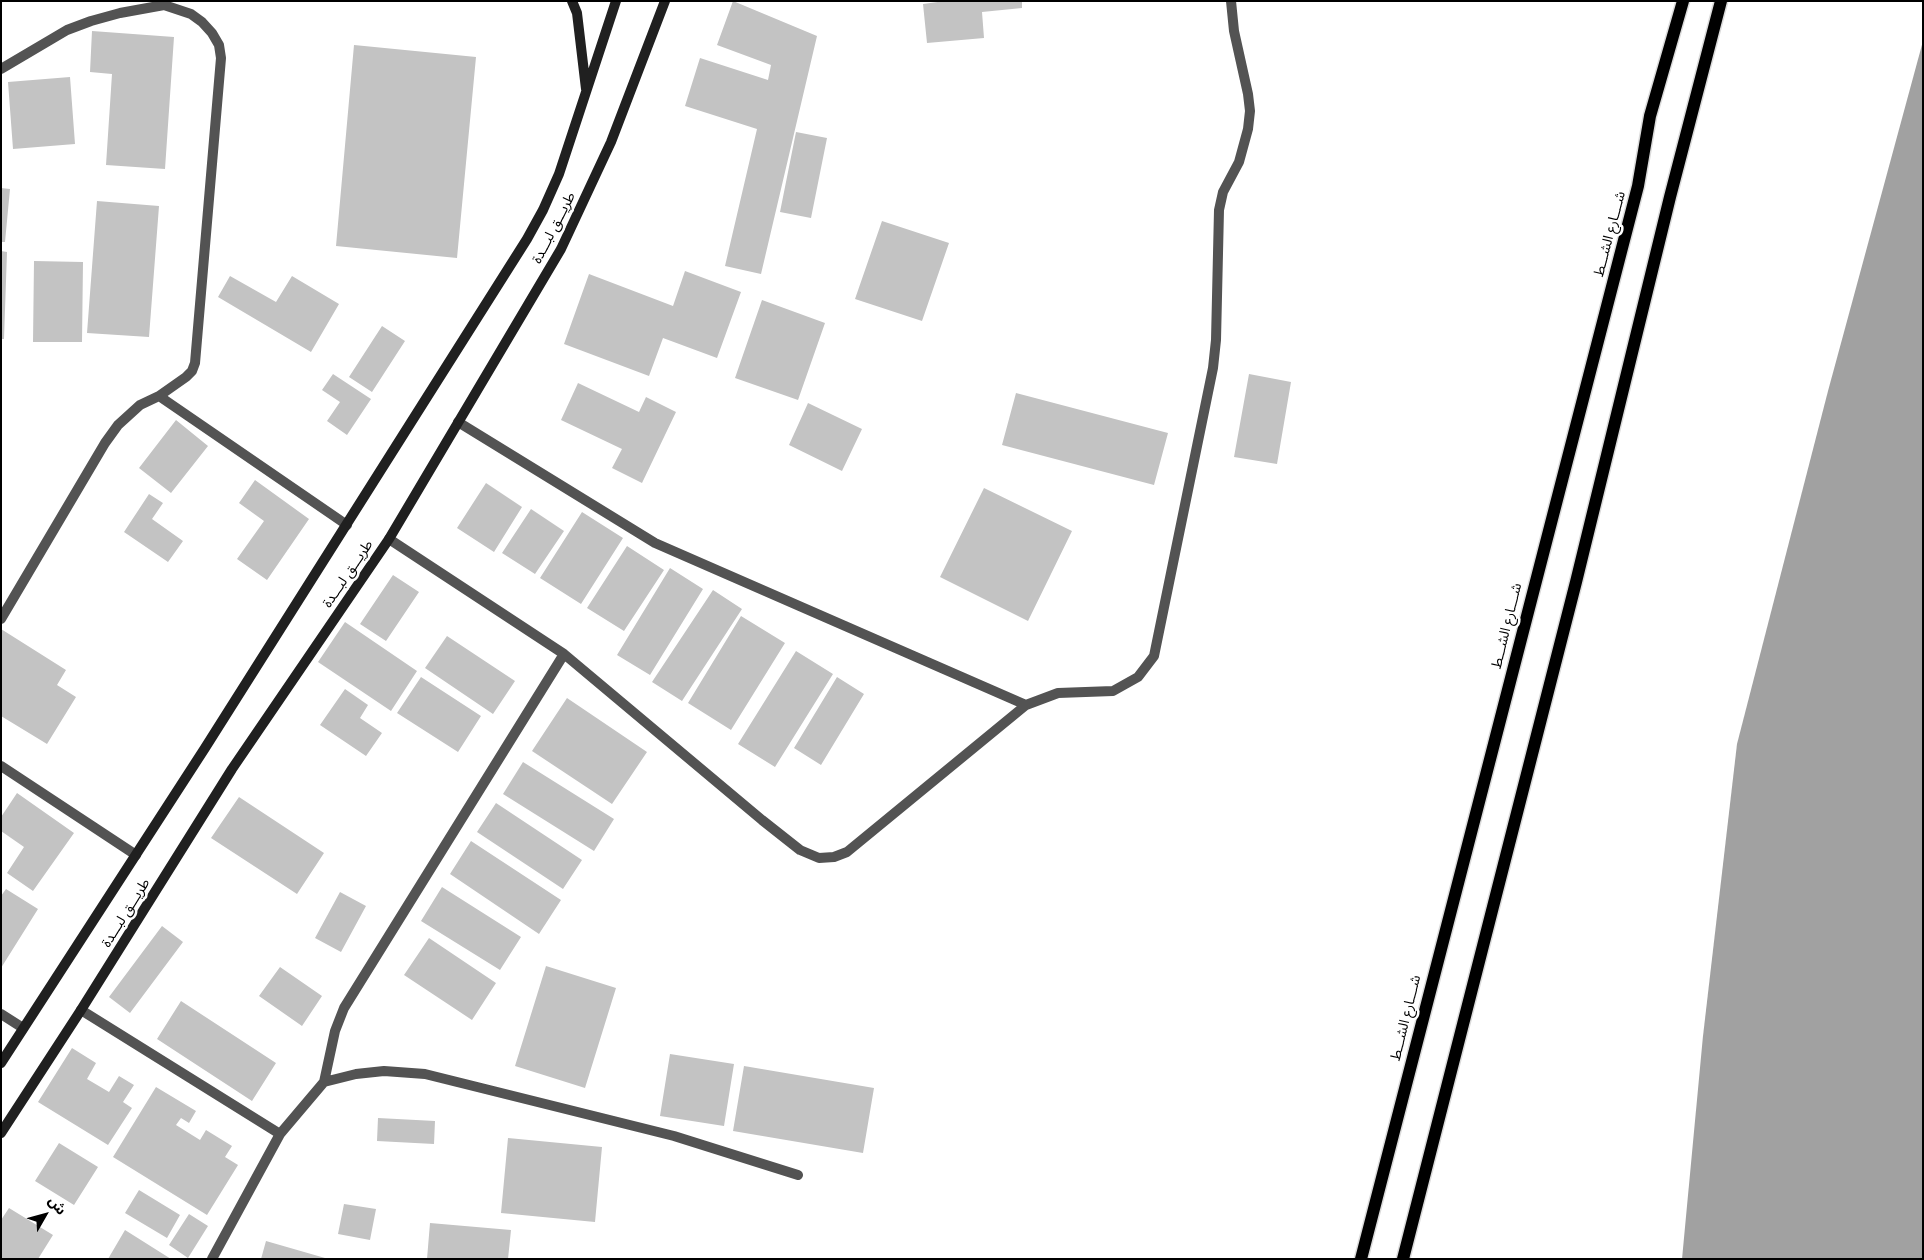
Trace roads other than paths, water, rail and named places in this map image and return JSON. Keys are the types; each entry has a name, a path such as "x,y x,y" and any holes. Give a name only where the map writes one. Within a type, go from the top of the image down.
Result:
{"main road":[{"path":"1672,1 1679,17"},
{"name":"شــــارع الشـــط","path":"1361,1259 1638,186 1650,116 1683,1"},
{"path":"1403,1259 1576,582 1670,197 1721,1"}],"street":[{"path":"572,1 577,13 586,93"},
{"name":"طريـــق لبـــدة","path":"1,1063 347,525 527,239 543,210 558,174 616,1"},
{"name":"طريـــق لبـــدة","path":"1,1133 81,1010 232,769 389,539 561,249 611,142 665,1"},
{"path":"389,539 564,654 762,820 800,850 819,858 834,857 847,852 1026,705 1058,693 1113,691 1138,677 1154,656 1213,368 1216,340 1219,210 1223,192 1239,162 1248,129 1250,111 1248,94 1234,31 1231,1"},
{"path":"1,69 67,30 91,21 164,5 191,14 212,33 219,45 220,68 195,363 192,371 159,396 140,405 118,425 104,443 1,619"},
{"path":"159,396 347,525"},
{"path":"458,422 655,543 1026,705"},
{"path":"212,1259 280,1134 324,1082 335,1031 344,1008 564,654"},
{"path":"1,766 136,855"},
{"path":"81,1010 280,1134"},
{"path":"1,1014 23,1028"},
{"path":"324,1082 356,1074 384,1071 425,1074 674,1136 798,1175"}]}
